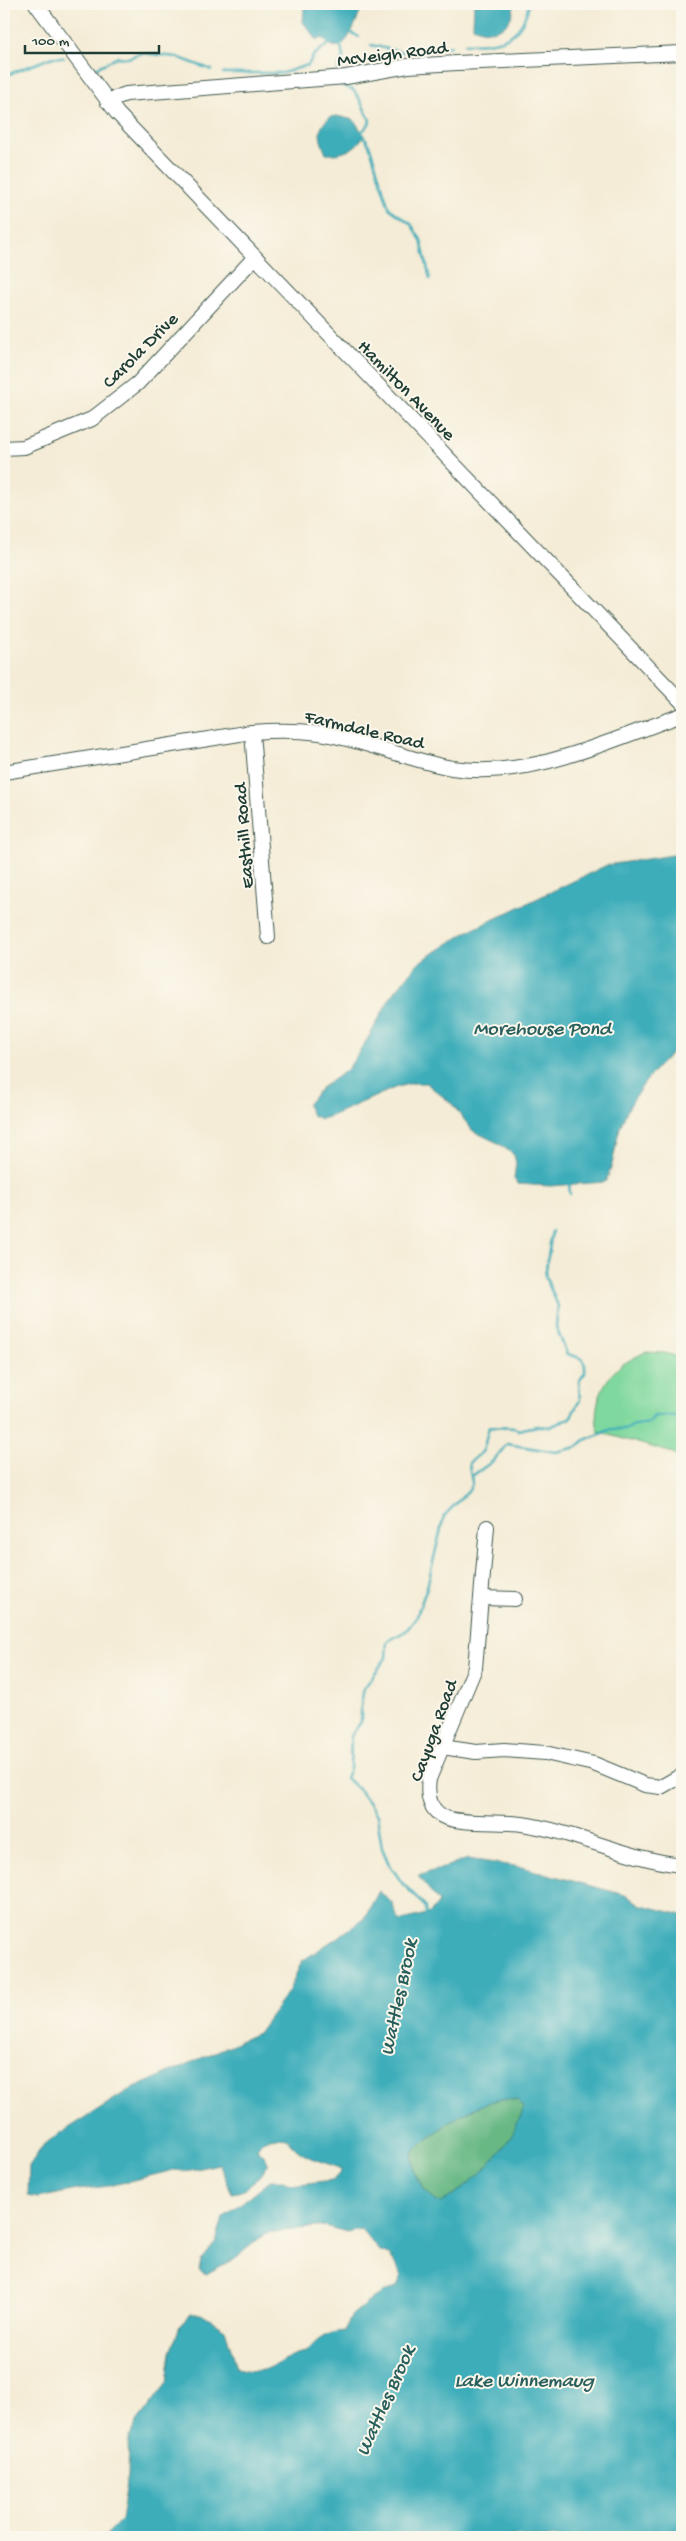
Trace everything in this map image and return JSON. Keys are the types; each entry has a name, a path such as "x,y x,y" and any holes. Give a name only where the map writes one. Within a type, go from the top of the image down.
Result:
{"street":[{"name":"Hamilton Avenue","path":"36,4 107,101 682,702"},
{"name":"McVeigh Road","path":"107,101 126,94 346,77 408,66 509,59 682,53"},
{"name":"Carola Drive","path":"4,448 24,447 92,419 138,383 255,257"},
{"name":"Farmdale Road","path":"4,772 252,732 287,730 322,733 414,760 454,768 491,769 529,766 584,750 682,715"},
{"name":"Easthill Road","path":"252,732 268,937"},
{"name":"Cayuga Road","path":"487,1527 483,1598 475,1668 429,1779 427,1794 433,1809 443,1817 530,1826 556,1831 657,1862 682,1865"},
{"path":"483,1598 515,1599"},
{"path":"442,1747 476,1752 504,1750 545,1753 594,1764 645,1785 661,1786 682,1775"}],"green space":[{"path":"645,1352 665,1353 682,1358 682,1459 673,1453 599,1432 596,1415 602,1389 612,1374 621,1366"},
{"path":"502,2099 517,2100 524,2107 510,2137 501,2151 480,2174 441,2203 428,2193 419,2182 414,2168 413,2151 454,2119 488,2103"}],"water":[{"path":"310,4 363,4 354,28 344,43 338,46 331,45 323,38 317,40 303,22 304,8"},
{"path":"474,4 514,4 513,12 506,24 501,28 488,31 473,27"},
{"path":"337,116 354,120 364,135 353,148 338,154 326,154 320,138 322,125 330,117"},
{"name":"Morehouse Pond","path":"673,855 682,857 682,1045 664,1060 648,1078 628,1109 620,1127 609,1175 605,1182 550,1186 518,1184 514,1179 516,1163 514,1155 498,1143 473,1131 452,1104 426,1083 413,1083 397,1087 321,1119 312,1115 307,1105 320,1089 348,1069 370,1035 390,998 418,963 465,933 607,865"},
{"name":"Lake Winnemaug","path":"468,1859 521,1867 625,1895 642,1905 682,1915 682,2537 104,2537 121,2520 128,2476 129,2437 136,2424 167,2383 171,2352 180,2325 191,2314 201,2314 225,2329 237,2368 259,2371 267,2369 289,2357 307,2352 318,2340 344,2331 352,2315 373,2298 397,2286 401,2277 397,2265 389,2255 380,2252 361,2229 347,2232 324,2226 266,2233 234,2259 206,2274 199,2270 201,2261 216,2242 223,2218 270,2180 282,2180 290,2185 332,2180 341,2173 340,2168 317,2160 297,2150 287,2138 269,2138 259,2145 256,2149 265,2156 268,2163 262,2173 249,2186 232,2193 219,2164 186,2171 174,2170 109,2186 38,2198 28,2196 29,2166 44,2144 127,2091 258,2033 288,1992 302,1961 363,1920 379,1891 392,1903 399,1921 430,1913 439,1902 418,1876","holes":["502,2099 517,2100 524,2107 518,2123 492,2162 468,2184 441,2203 434,2199 419,2182 413,2167 413,2151 454,2119 477,2107"]}],"waterway":[{"path":"465,44 488,43 507,38 520,26 529,4"},
{"path":"352,33 359,37"},
{"path":"338,70 343,57 340,41"},
{"path":"223,73 283,73 308,65 314,55 330,43"},
{"path":"371,45 402,52 451,46"},
{"path":"92,70 118,57 128,58 141,53 177,57 212,70"},
{"path":"4,76 53,57 64,58"},
{"path":"341,85 353,90 370,120 369,124 360,134 366,139 370,147 389,208 411,224 421,240 430,279"},
{"name":"Wattles Brook","path":"569,1183 570,1194"},
{"name":"Wattles Brook","path":"426,1917 426,1907 402,1883 388,1862 382,1848 377,1815 360,1791 346,1778 350,1768 351,1736 361,1722 361,1704 364,1688 386,1658 387,1641 406,1631 416,1618 427,1587 444,1516 470,1489 472,1483 469,1463 483,1451 489,1427 515,1428 518,1430 537,1426 550,1427 570,1418 580,1400 579,1381 585,1373 585,1365 581,1358 567,1354 556,1327 558,1306 545,1276 552,1231"},
{"path":"472,1476 493,1461 507,1444 556,1452 577,1447 585,1440 612,1429 627,1429 634,1425 649,1423 654,1416 682,1416"}]}
